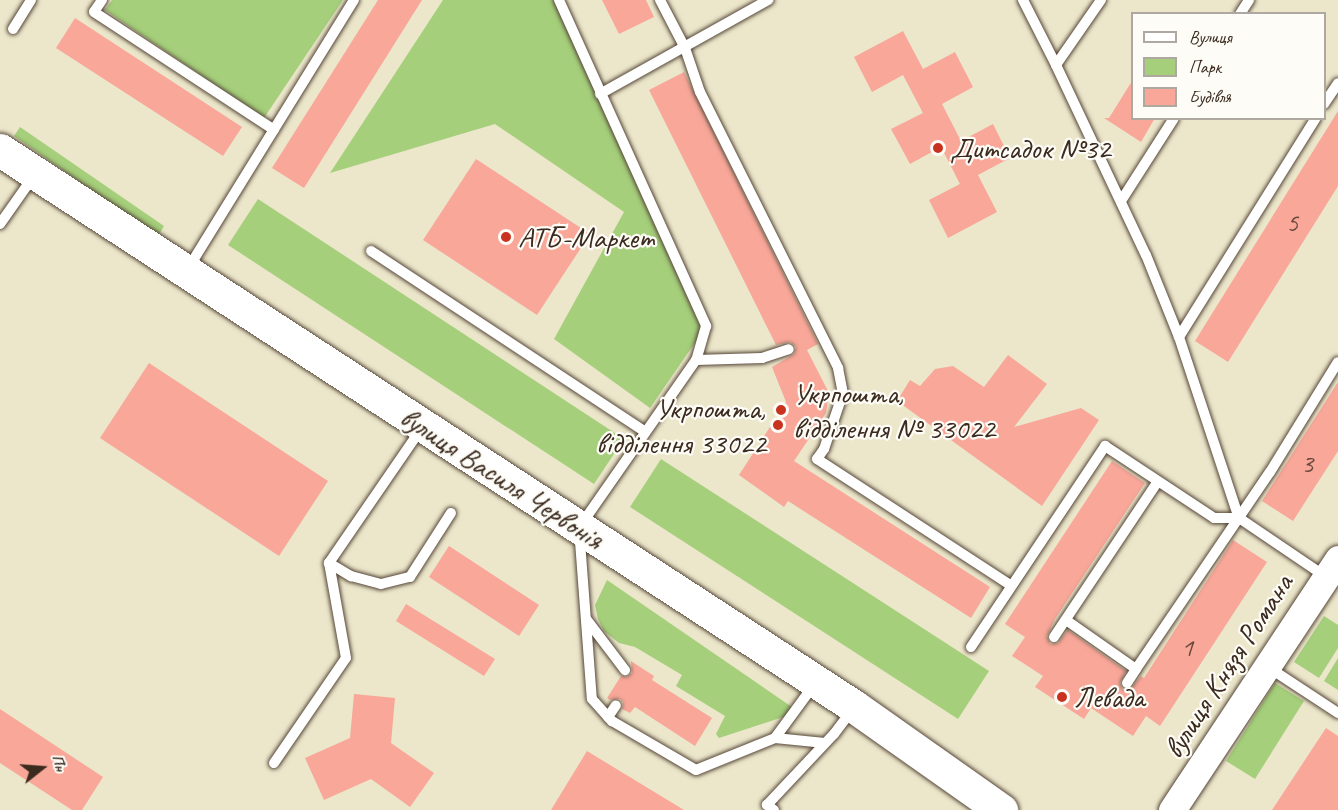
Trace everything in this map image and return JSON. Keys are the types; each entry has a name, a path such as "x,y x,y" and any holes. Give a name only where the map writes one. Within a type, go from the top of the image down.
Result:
{"main road":[{"name":"вулиця Василя Червонія","path":"0,150 855,707 1001,810"}],"street":[{"name":"вулиця Князя Романа","path":"1172,810 1332,568"}],"lane":[{"path":"13,29 31,0"},
{"path":"102,0 94,12 274,130"},
{"path":"186,273 354,0"},
{"path":"559,0 706,326 696,360 644,431 579,528 592,699 608,717 696,770 776,738 825,743"},
{"path":"660,0 685,48 700,92 818,335 838,368 843,393 824,449 817,459 1010,585"},
{"path":"1023,0 1146,255 1179,337 1239,518"},
{"path":"1056,65 1101,0"},
{"path":"600,94 765,1"},
{"path":"1326,101 1338,83"},
{"path":"1121,201 1173,120"},
{"path":"1179,337 1315,120"},
{"path":"0,224 35,174"},
{"path":"371,251 644,431"},
{"path":"696,360 762,358 789,348"},
{"path":"1127,683 1206,562 1239,518 1338,362"},
{"path":"274,763 346,658 329,563 423,427"},
{"path":"971,647 1010,585 1105,446 1214,518 1239,518 1332,568"},
{"path":"1054,638 1158,481"},
{"path":"329,563 351,576 381,584 410,577 451,513"},
{"path":"587,620 625,670"},
{"path":"1066,620 1136,669"},
{"path":"1268,666 1338,713"},
{"path":"776,738 816,682"},
{"path":"608,717 616,705"},
{"path":"768,808 855,707"}],"green space":[{"path":"112,0 343,0 264,118 105,10"},
{"path":"443,0 554,0 703,331 650,408 554,339 624,212 495,124 330,173"},
{"path":"20,127 164,226 158,236 14,136"},
{"path":"258,199 624,439 594,484 228,245"},
{"path":"661,459 989,671 958,719 630,507"},
{"path":"607,580 792,707 786,716 719,738 716,734 725,716 676,686 682,675 635,647 619,643 604,631 595,605"},
{"path":"1324,616 1338,625 1338,648 1319,678 1294,662"},
{"path":"1338,658 1338,690 1324,681"},
{"path":"1275,683 1304,701 1255,779 1226,761"}],"building":[{"path":"378,0 422,0 304,188 272,168"},
{"path":"602,0 646,0 654,17 619,34"},
{"path":"75,18 242,127 223,156 56,48"},
{"path":"903,31 923,69 955,52 973,87 942,104 961,141 993,124 1010,158 978,175 997,212 948,238 929,200 960,184 941,147 910,164 891,129 923,113 903,75 872,92 854,57"},
{"path":"684,72 818,344 807,350 829,393 826,413 794,461 990,587 971,618 788,501 784,507 739,475 786,402 772,367 794,354 796,347 790,342 776,345 649,90"},
{"path":"1131,83 1131,120 1154,120 1141,142 1104,118 1109,118"},
{"path":"1338,111 1338,186 1228,362 1195,341"},
{"name":"АТБ-Маркет","path":"476,159 590,234 537,315 423,240"},
{"path":"1008,355 1047,384 1014,427 1081,408 1099,420 1042,506 897,401 910,380 920,386 935,369 953,366 984,387"},
{"path":"149,363 328,481 279,556 100,438"},
{"path":"1338,382 1338,451 1293,521 1262,501"},
{"path":"1112,461 1145,483 1055,619 1047,636 1050,644 1058,643 1068,630 1126,671 1120,683 1123,690 1130,690 1141,676 1144,678 1233,540 1267,562 1160,726 1146,716 1133,736 1091,708 1084,719 1035,687 1043,676 1012,656 1025,637 1005,624"},
{"path":"449,546 539,605 519,636 429,577"},
{"path":"406,604 495,659 484,676 396,621"},
{"path":"631,661 654,676 652,680 712,718 695,746 635,707 630,713 622,709 623,702 620,699 607,698 621,676 627,677 632,673"},
{"path":"354,694 395,698 391,743 434,773 410,807 371,779 324,800 305,758 350,738"},
{"path":"0,709 103,777 82,810 72,810 0,763"},
{"path":"1326,728 1338,736 1338,810 1272,810"},
{"path":"587,751 684,810 551,810"}],"place":[{"name":"Дитсадок №32","path":"938,148"},
{"name":"АТБ-Маркет","path":"506,237"},
{"name":"Укрпошта, відділення № 33022","path":"781,410"},
{"name":"Укрпошта, відділення 33022","path":"778,425"},
{"name":"Левада","path":"1062,697"}]}
